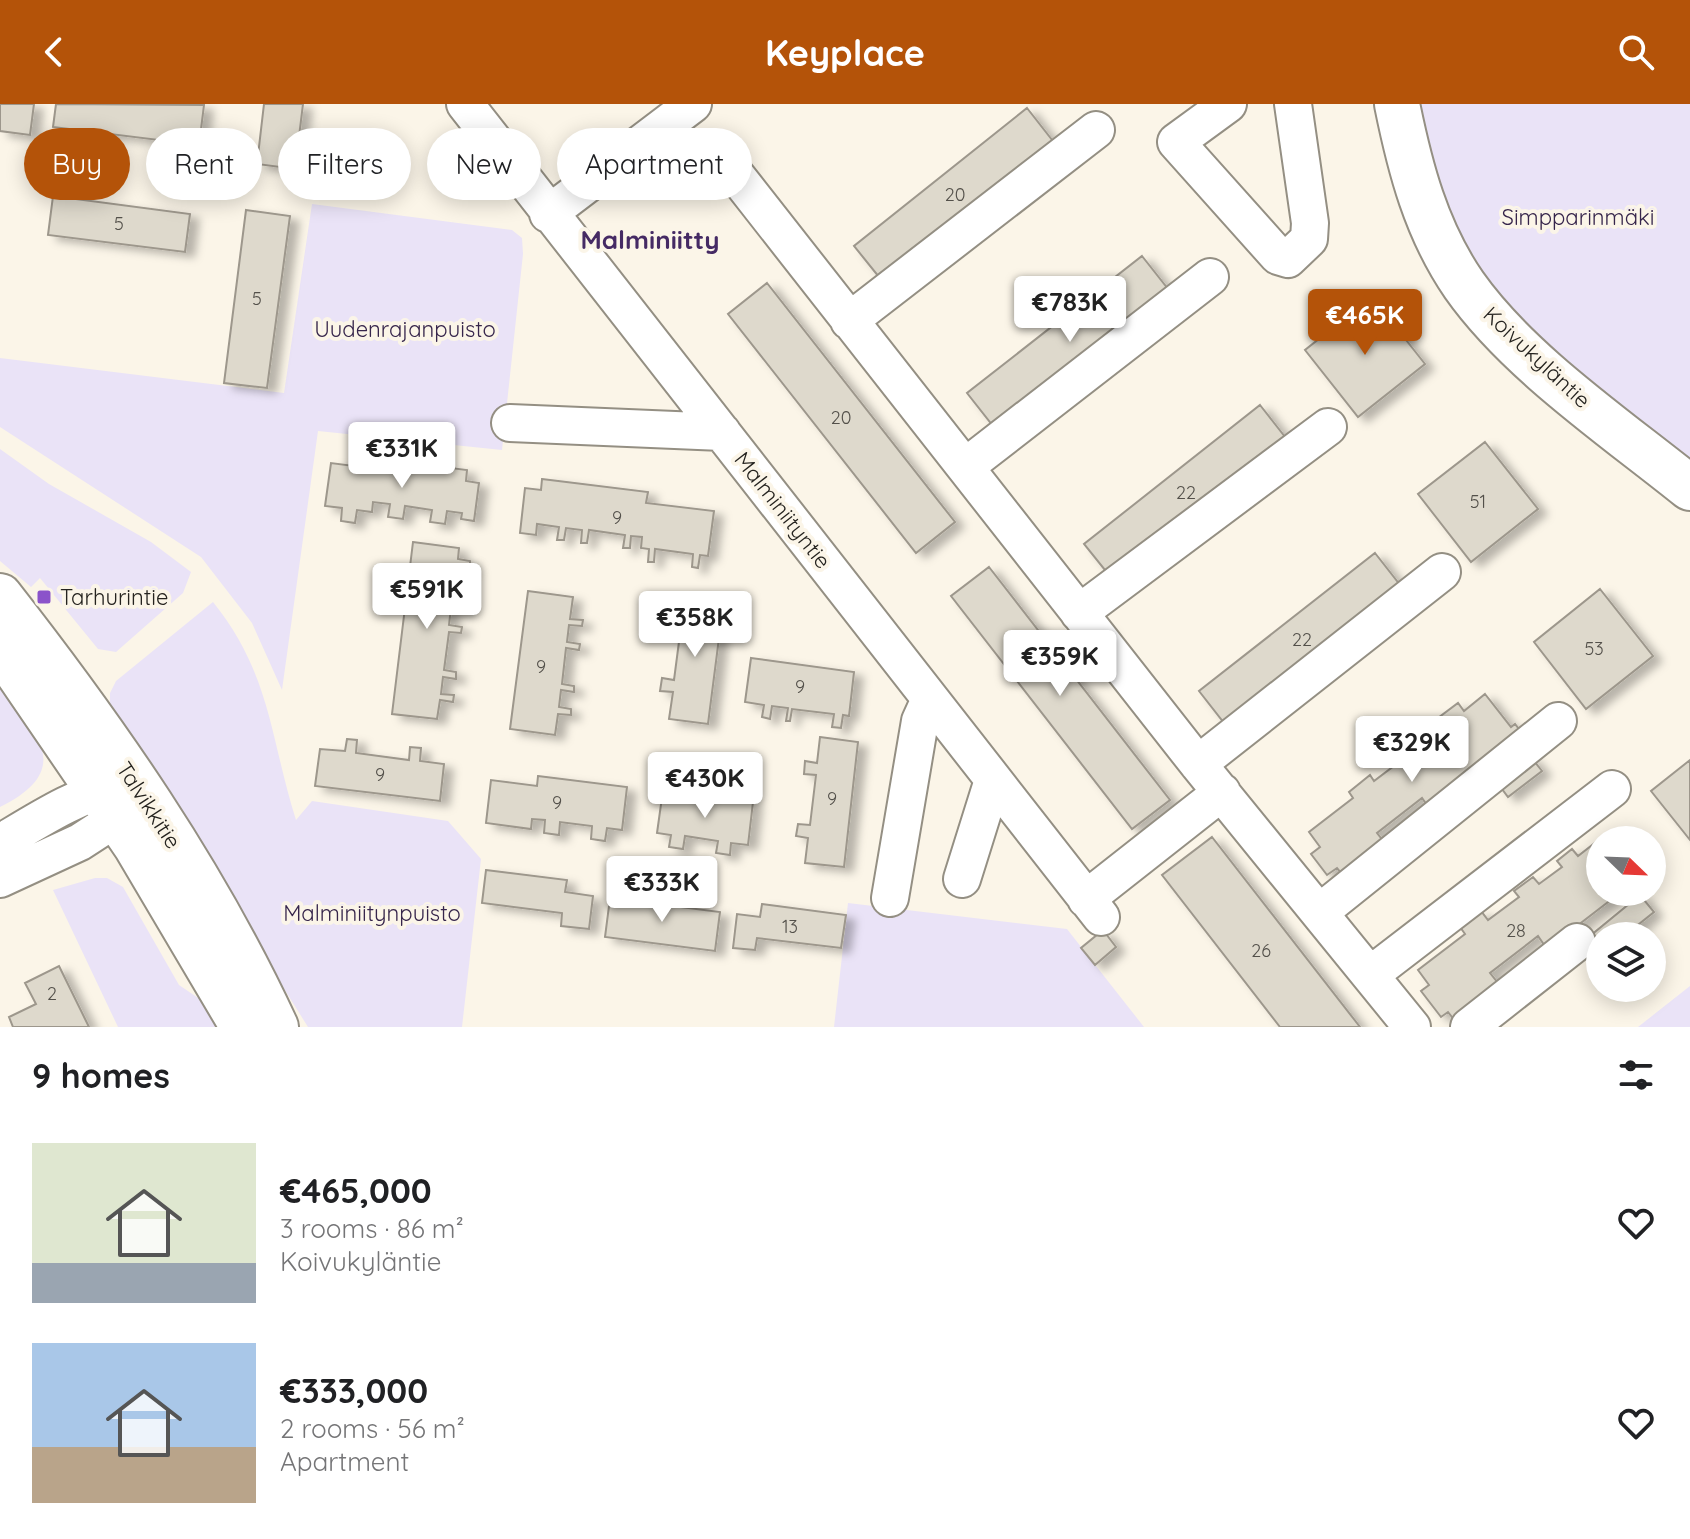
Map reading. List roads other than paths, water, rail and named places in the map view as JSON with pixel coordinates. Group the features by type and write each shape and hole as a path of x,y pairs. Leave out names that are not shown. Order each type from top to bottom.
{"main road":[{"name":"Koivukyläntie","path":"1397,104 1409,164 1422,203 1450,262 1479,304 1527,354 1690,488"},
{"name":"Talvikkitie","path":"0,596 84,704 116,797 164,824 254,980 276,1027"},
{"name":"Talvikkitie","path":"0,647 116,797 243,1027"}],"street":[{"name":"Malminiityntie","path":"465,104 548,214 595,268 1094,908 1222,792"},
{"path":"548,214 693,104"},
{"path":"1228,104 1176,142 1278,256 1288,259 1309,239 1310,223 1293,104"},
{"path":"849,321 1096,130"},
{"path":"752,196 1198,764 1412,1027"},
{"path":"965,467 1210,277"},
{"path":"510,423 722,432"},
{"path":"1079,613 1328,427"},
{"path":"1198,764 1442,572"},
{"path":"890,898 920,721 930,699"},
{"path":"1320,912 1558,721"},
{"path":"962,879 993,780"},
{"path":"1370,975 1612,789"},
{"path":"0,843 116,797"},
{"path":"0,879 80,842 116,797"},
{"path":"1469,1027 1577,942"}],"place":[{"name":"Tarhurintie","path":"44,597"}],"district":[{"name":"Malminiitty","path":"650,240"}],"park label":[{"name":"Simpparinmäki","path":"1578,217"},
{"name":"Uudenrajanpuisto","path":"405,329"},
{"name":"Malminiitynpuisto","path":"372,913"}]}
